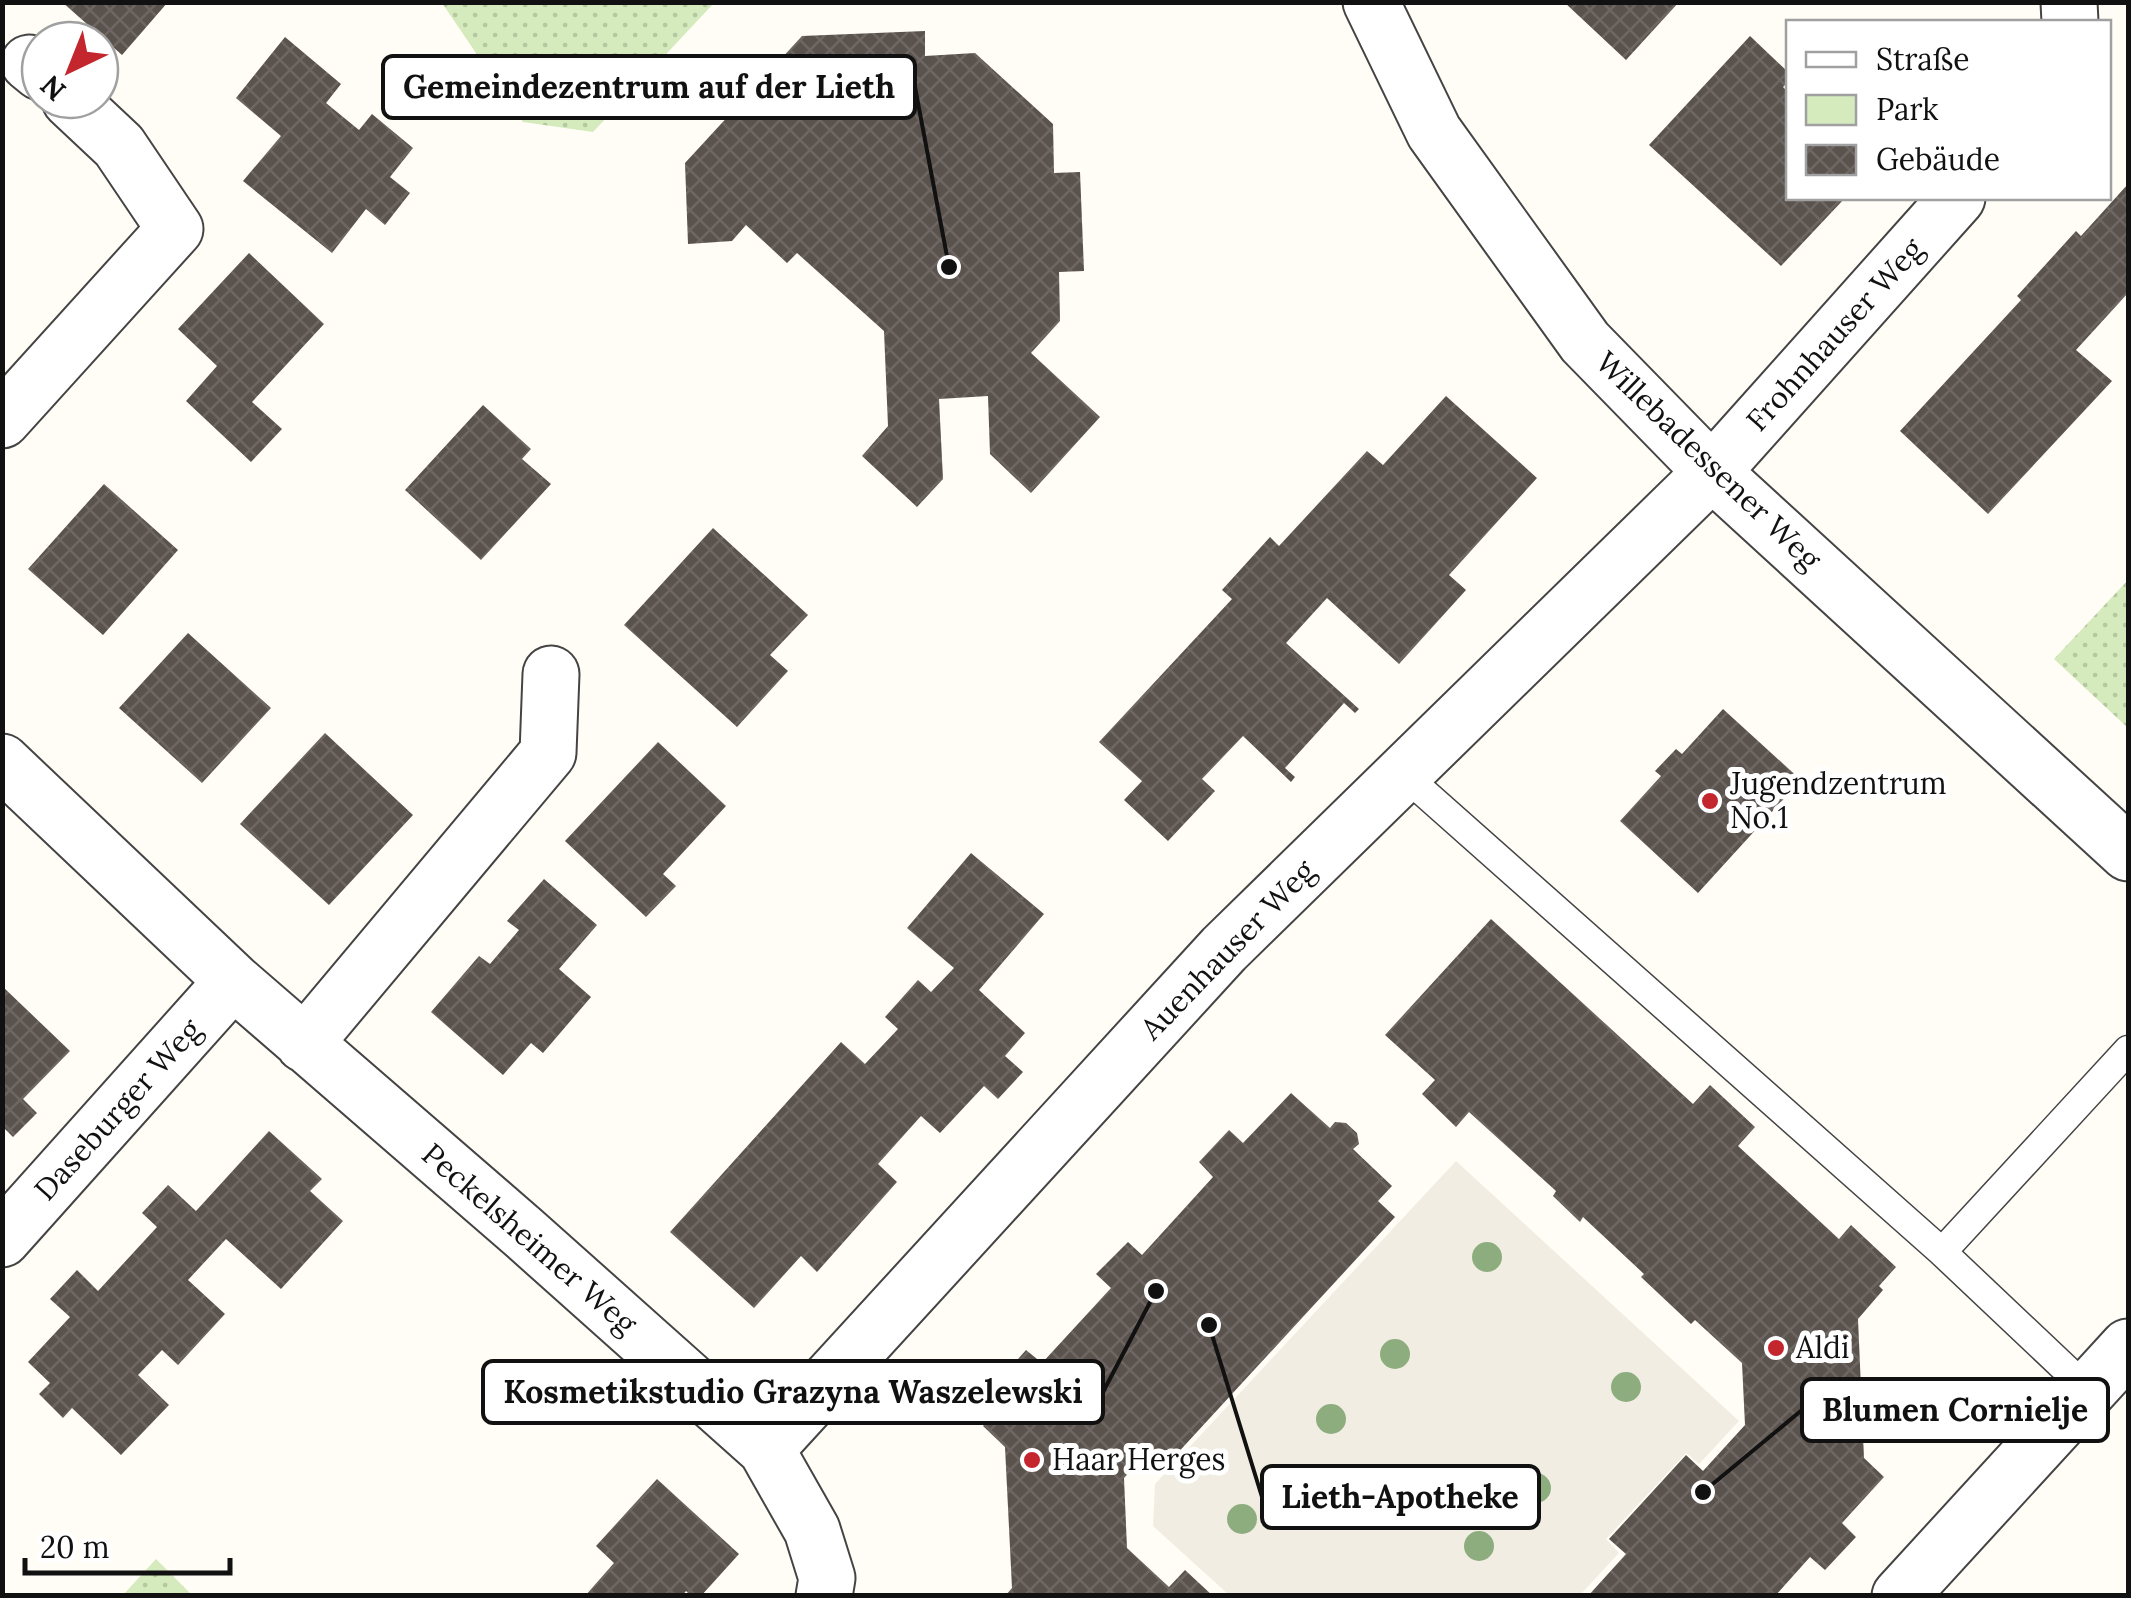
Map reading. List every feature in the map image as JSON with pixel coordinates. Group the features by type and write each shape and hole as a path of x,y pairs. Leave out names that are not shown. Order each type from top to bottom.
{"street":[{"name":"Willebadessener Weg","path":"1371,2 1434,132 1585,342 1712,472 2128,852"},
{"path":"2,420 175,229 119,146 91,120"},
{"name":"Frohnhauser Weg","path":"1712,472 1955,200"},
{"name":"Auenhauser Weg","path":"766,1449 1224,949 1712,472"},
{"path":"304,1044 548,753 551,674"},
{"name":"Peckelsheimer Weg","path":"2,762 233,981 766,1449 812,1530 826,1578 824,1596"},
{"name":"Daseburger Weg","path":"2,1239 233,981"},
{"path":"1900,1596 2128,1347"}],"lane":[{"path":"1402,773 1942,1252 2089,1391"},
{"path":"1942,1252 2128,1050"}],"green space":[{"path":"442,3 714,3 593,132 523,122"},
{"path":"2128,580 2128,728 2054,659"},
{"path":"156,1559 192,1595 123,1595"}],"shaded area":[{"path":"1456,1161 1739,1421 1699,1464 1686,1453 1606,1539 1619,1553 1580,1595 1229,1595 1153,1526 1155,1484"}],"building":[{"path":"62,2 168,2 122,55 120,20 82,20"},
{"path":"1564,2 1679,2 1626,60"},
{"path":"925,31 925,56 975,53 1053,124 1054,173 1080,172 1084,271 1059,272 1060,321 1031,353 1100,417 1031,493 990,454 988,396 939,399 943,479 917,507 862,456 888,426 884,331 797,253 787,263 746,225 732,241 688,244 685,163 802,36"},
{"path":"1750,36 1786,70 1786,200 1843,200 1781,266 1649,145"},
{"path":"285,37 341,84 326,103 359,130 372,114 413,148 390,177 410,193 385,225 366,209 332,253 243,181 281,136 236,98"},
{"path":"2128,184 2128,293 2076,350 2112,381 1988,514 1900,431 2021,300 2017,296 2076,231 2081,236"},
{"path":"249,253 324,324 252,402 282,429 251,462 186,401 217,366 178,329"},
{"path":"1446,396 1537,478 1449,575 1466,590 1399,664 1327,598 1286,643 1359,709 1355,713 1344,703 1285,768 1295,777 1291,782 1243,736 1202,779 1215,791 1168,841 1124,800 1142,781 1099,742 1232,599 1222,590 1270,537 1279,546 1367,451 1383,465"},
{"path":"483,405 531,449 522,459 551,484 481,560 405,490"},
{"path":"104,484 178,550 103,635 28,569"},
{"path":"713,528 808,615 770,655 788,671 737,727 624,625"},
{"path":"188,633 271,708 202,783 119,708"},
{"name":"Jugendzentrum No.1","path":"1723,709 1801,780 1698,893 1620,821 1661,776 1655,771 1676,749 1682,754"},
{"path":"325,733 413,815 329,905 240,824"},
{"path":"658,742 726,806 663,874 676,886 646,917 565,841"},
{"path":"971,853 1044,914 979,990 1025,1033 1005,1056 1023,1072 998,1099 984,1086 940,1133 921,1116 878,1164 897,1182 817,1272 801,1256 754,1308 670,1232 841,1042 865,1064 898,1029 885,1017 918,980 931,992 954,968 907,928"},
{"path":"544,879 597,925 559,969 591,997 543,1053 531,1043 503,1075 431,1012 479,956 490,964 519,930 507,921"},
{"path":"1491,919 1693,1104 1710,1085 1755,1127 1738,1146 1839,1239 1851,1225 1896,1267 1879,1286 1883,1290 1858,1319 1864,1458 1884,1477 1842,1523 1856,1537 1825,1570 1810,1557 1775,1596 1588,1596 1626,1554 1609,1539 1686,1455 1703,1471 1745,1425 1742,1363 1695,1320 1691,1324 1583,1217 1580,1222 1553,1196 1556,1191 1469,1112 1456,1127 1422,1094 1435,1080 1385,1035"},
{"path":"2,986 70,1051 23,1099 37,1113 13,1137 2,1126"},
{"path":"1291,1093 1330,1128 1335,1122 1346,1123 1357,1133 1359,1144 1353,1149 1392,1186 1378,1201 1395,1217 1162,1470 1145,1455 1124,1478 1127,1548 1169,1587 1185,1570 1213,1596 1005,1596 1012,1588 1005,1447 983,1426 1010,1397 996,1384 1026,1350 1042,1363 1111,1288 1096,1274 1128,1242 1142,1255 1213,1177 1199,1162 1229,1130 1243,1143"},
{"path":"269,1131 322,1179 310,1191 343,1221 281,1289 226,1239 188,1280 225,1314 178,1365 162,1350 138,1375 169,1405 121,1455 72,1408 63,1418 39,1394 50,1383 28,1362 70,1317 50,1299 77,1270 98,1291 157,1227 142,1213 168,1185 196,1211"},
{"path":"657,1479 739,1554 701,1596 691,1596 686,1591 682,1596 585,1596 614,1563 596,1546"}],"place":[{"name":"Gemeindezentrum auf der Lieth","path":"949,267"},
{"name":"Jugendzentrum No.1","path":"1710,801"},
{"name":"Kosmetikstudio Grazyna Waszelewski","path":"1156,1291"},
{"name":"Lieth-Apotheke","path":"1209,1325"},
{"name":"Aldi","path":"1776,1348"},
{"name":"Haar Herges","path":"1032,1460"},
{"name":"Blumen Cornielje","path":"1703,1492"}]}
